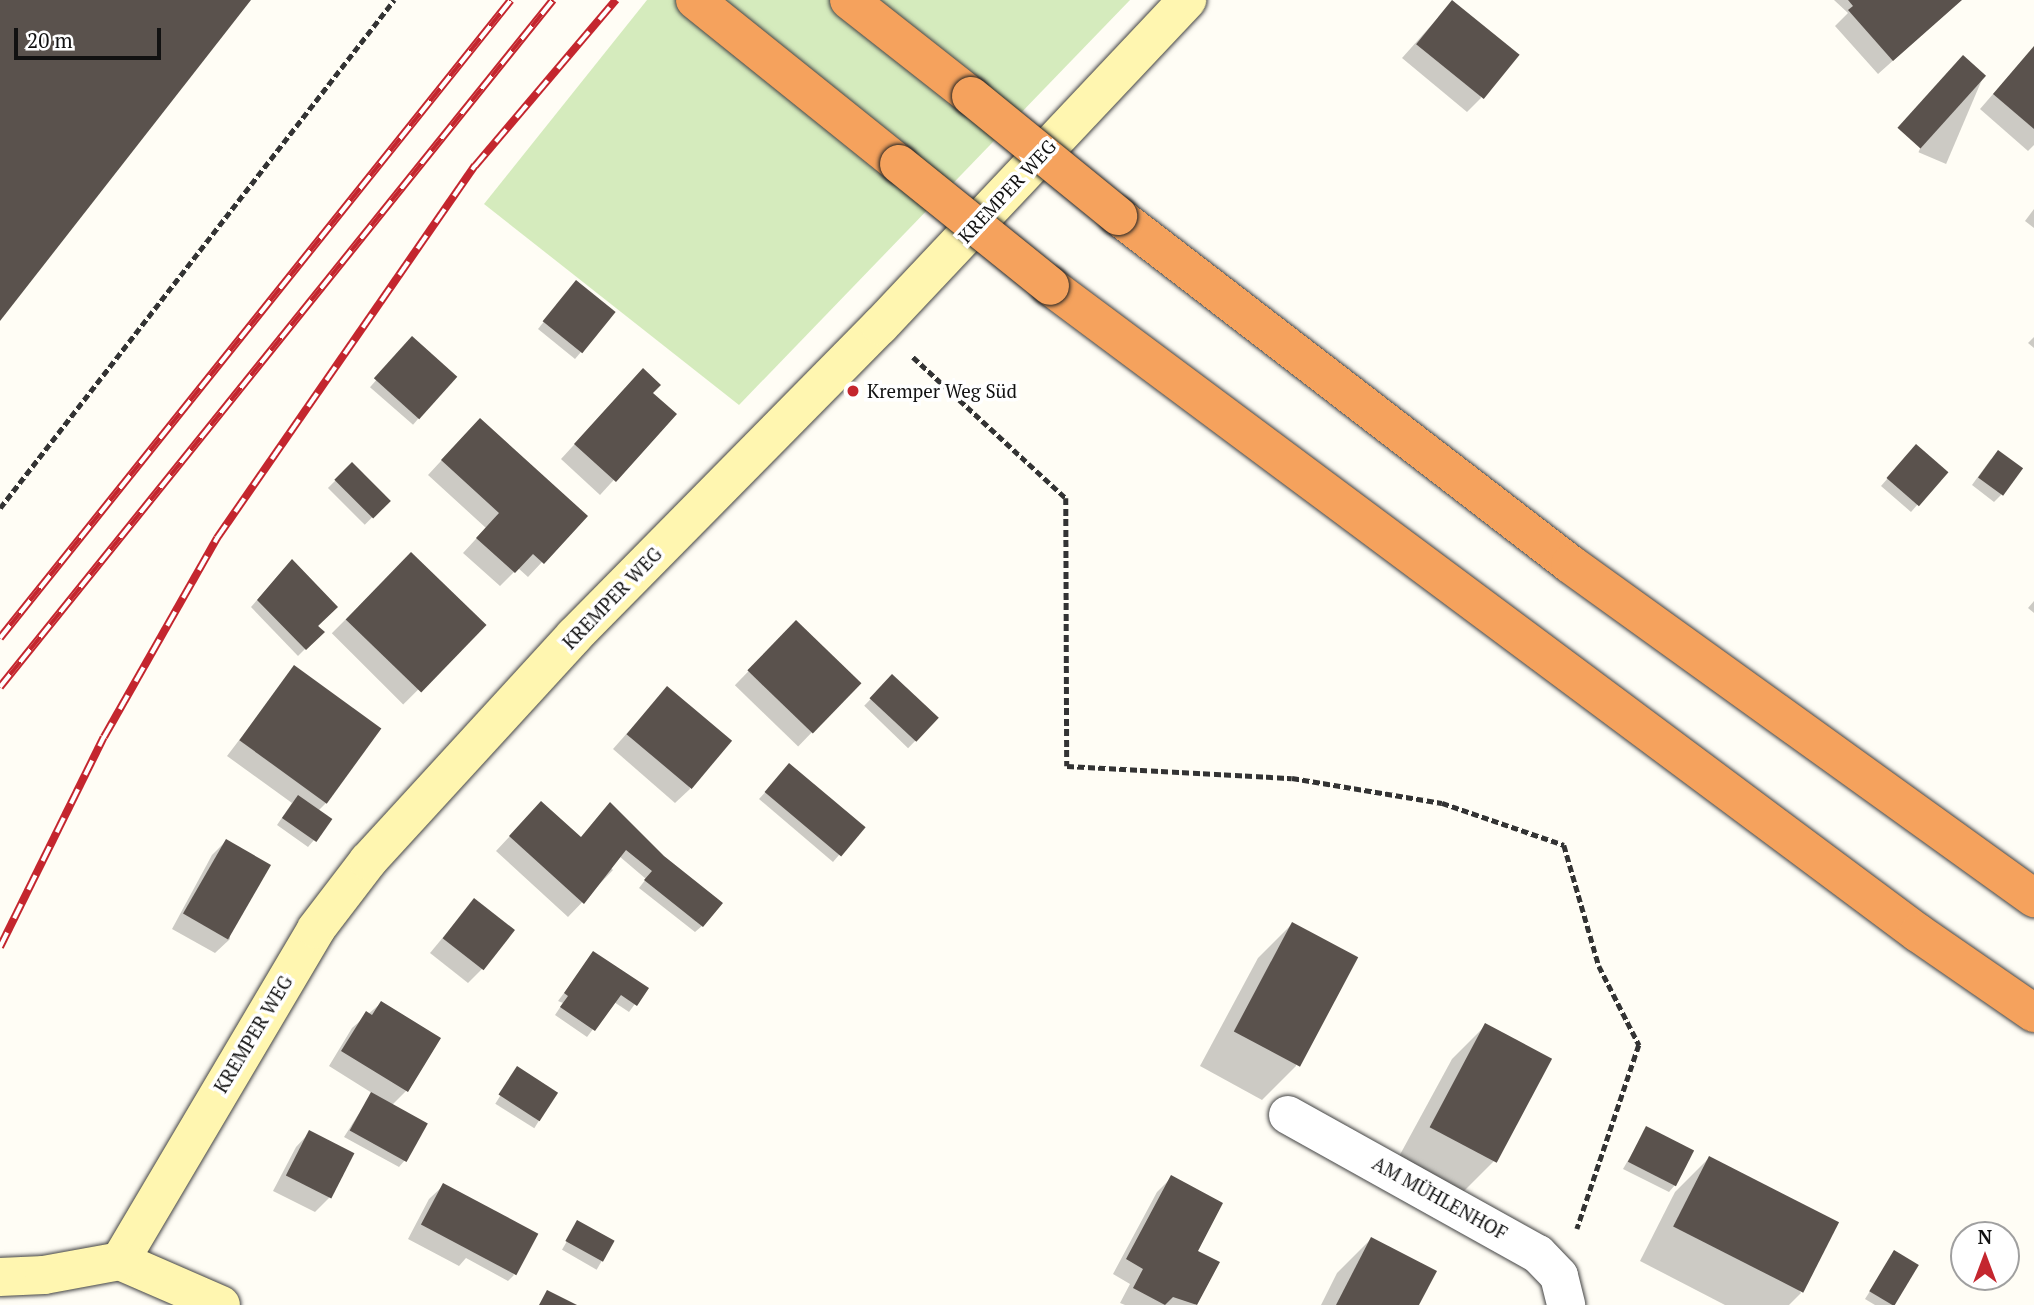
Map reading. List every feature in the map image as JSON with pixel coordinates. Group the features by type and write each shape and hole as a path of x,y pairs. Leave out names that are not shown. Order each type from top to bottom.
{"highway":[{"path":"849,0 1118,216 1570,564 2034,898"},
{"path":"701,5 1050,286 1906,925 2034,1013"}],"street":[{"name":"KREMPER WEG","path":"120,1261 316,929 368,861 574,636 880,326 1187,0"},
{"name":"AM MÜHLENHOF","path":"1288,1115 1538,1254 1563,1290"},
{"path":"0,1277 44,1275 120,1261 221,1305"}],"path":[{"path":"0,508 394,0"},
{"path":"880,326 1066,498 1067,766 1292,778 1442,803 1564,845 1599,966 1639,1045 1563,1290"}],"green space":[{"path":"647,0 1130,0 739,405 484,204"}],"building":[{"path":"0,0 251,0 0,321"},
{"path":"1452,0 1520,55 1484,99 1416,44"},
{"path":"1848,0 1962,0 1893,61 1848,10 1853,6"},
{"path":"2034,46 2034,129 1993,94"},
{"path":"1963,55 1986,76 1920,149 1897,128"},
{"path":"576,280 616,312 582,353 543,321"},
{"path":"412,336 457,377 419,419 374,378"},
{"path":"643,368 661,385 653,393 677,414 616,482 574,444"},
{"path":"480,418 588,516 544,564 533,554 515,573 476,538 499,513 441,460"},
{"path":"1916,444 1948,472 1919,506 1886,478"},
{"path":"1998,450 2023,468 2003,496 1978,478"},
{"path":"352,462 391,501 373,519 334,480"},
{"path":"411,552 487,625 421,693 346,620"},
{"path":"292,559 338,607 318,626 325,632 306,650 257,600"},
{"path":"796,620 861,683 813,734 747,670"},
{"path":"294,665 381,728 327,804 239,740"},
{"path":"892,674 939,718 916,742 869,698"},
{"path":"667,686 732,741 692,789 627,734"},
{"path":"789,763 866,827 841,856 765,792"},
{"path":"298,795 332,819 316,842 282,818"},
{"path":"541,801 581,837 610,802 664,856 723,903 703,927 644,880 652,871 626,850 584,904 509,836"},
{"path":"226,839 271,865 228,939 183,913"},
{"path":"474,898 515,930 484,970 443,938"},
{"path":"1292,922 1358,957 1300,1067 1234,1031"},
{"path":"593,951 649,988 637,1006 621,995 595,1031 560,1007 568,996 564,993"},
{"path":"381,1001 441,1038 408,1092 341,1051 366,1011 372,1015"},
{"path":"1485,1023 1552,1059 1497,1163 1430,1127"},
{"path":"517,1066 558,1093 540,1121 498,1095"},
{"path":"371,1092 428,1124 407,1162 350,1130"},
{"path":"1646,1126 1694,1151 1676,1186 1628,1162"},
{"path":"309,1130 354,1153 331,1199 286,1175"},
{"path":"1709,1156 1839,1222 1803,1293 1673,1226"},
{"path":"1171,1175 1223,1203 1198,1251 1220,1262 1197,1305 1173,1297 1165,1305 1133,1288 1143,1269 1126,1259"},
{"path":"443,1183 538,1234 516,1275 421,1224"},
{"path":"577,1220 615,1241 603,1262 565,1241"},
{"path":"1371,1237 1437,1271 1419,1305 1336,1305"},
{"path":"1894,1250 1919,1265 1895,1305 1869,1291"},
{"path":"547,1290 577,1305 539,1305"}],"railway":[{"path":"0,638 511,0"},
{"path":"0,687 553,0"},
{"path":"0,947 104,737 217,538 475,166 616,0"}],"place":[{"name":"Kremper Weg Süd","path":"853,391"}]}
